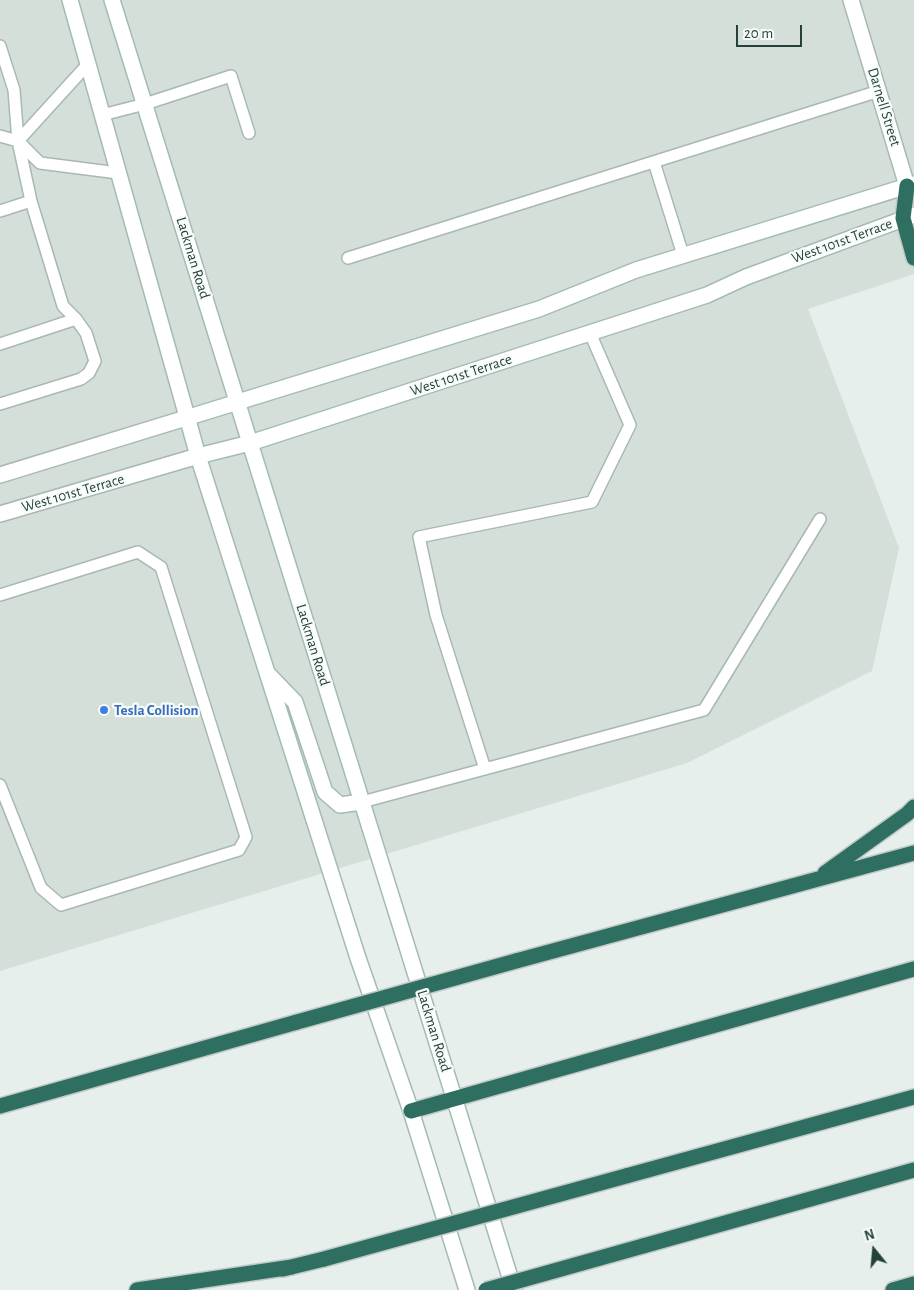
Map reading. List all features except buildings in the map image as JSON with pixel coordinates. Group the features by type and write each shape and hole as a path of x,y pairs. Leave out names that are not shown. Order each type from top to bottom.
{"highway":[{"path":"912,187 908,217 914,258"},
{"path":"816,879 914,807"},
{"path":"0,1106 516,961 914,853"},
{"path":"410,1111 914,969"},
{"path":"212,1290 914,1097"},
{"path":"486,1290 914,1170"},
{"path":"137,1290 292,1267"},
{"path":"893,1290 914,1284"}],"main road":[{"path":"70,0 186,418 358,958 410,1111 467,1290"},
{"name":"Lackman Road","path":"112,0 514,1290"},
{"name":"Darnell Street","path":"851,0 879,91 912,187"},
{"name":"West 101st Terrace","path":"0,475 540,309 636,270 912,187"},
{"name":"West 101st Terrace","path":"0,514 198,456 250,443 707,295 746,277 908,217"},
{"path":"266,672 295,702 325,792 340,804 362,802"}],"lane":[{"path":"0,46 14,90 18,141 31,201 63,306 86,333 95,361 89,373 82,379 0,404"},
{"path":"18,141 88,64"},
{"path":"102,115 145,104 231,76 249,133"},
{"path":"348,258 879,91"},
{"path":"0,136 18,141 40,162 118,173"},
{"path":"654,162 683,255"},
{"path":"0,211 31,201"},
{"path":"0,344 76,319"},
{"path":"485,769 436,615 419,537 592,502 630,425 590,333"},
{"path":"362,802 704,710 820,519"},
{"path":"0,595 138,552 161,567 246,837 239,850 61,905 41,888 0,785"}],"shaded area":[{"path":"0,0 914,0 914,274 808,309 899,548 872,671 687,763 0,971"}],"place":[{"name":"Tesla Collision","path":"104,710"}]}
